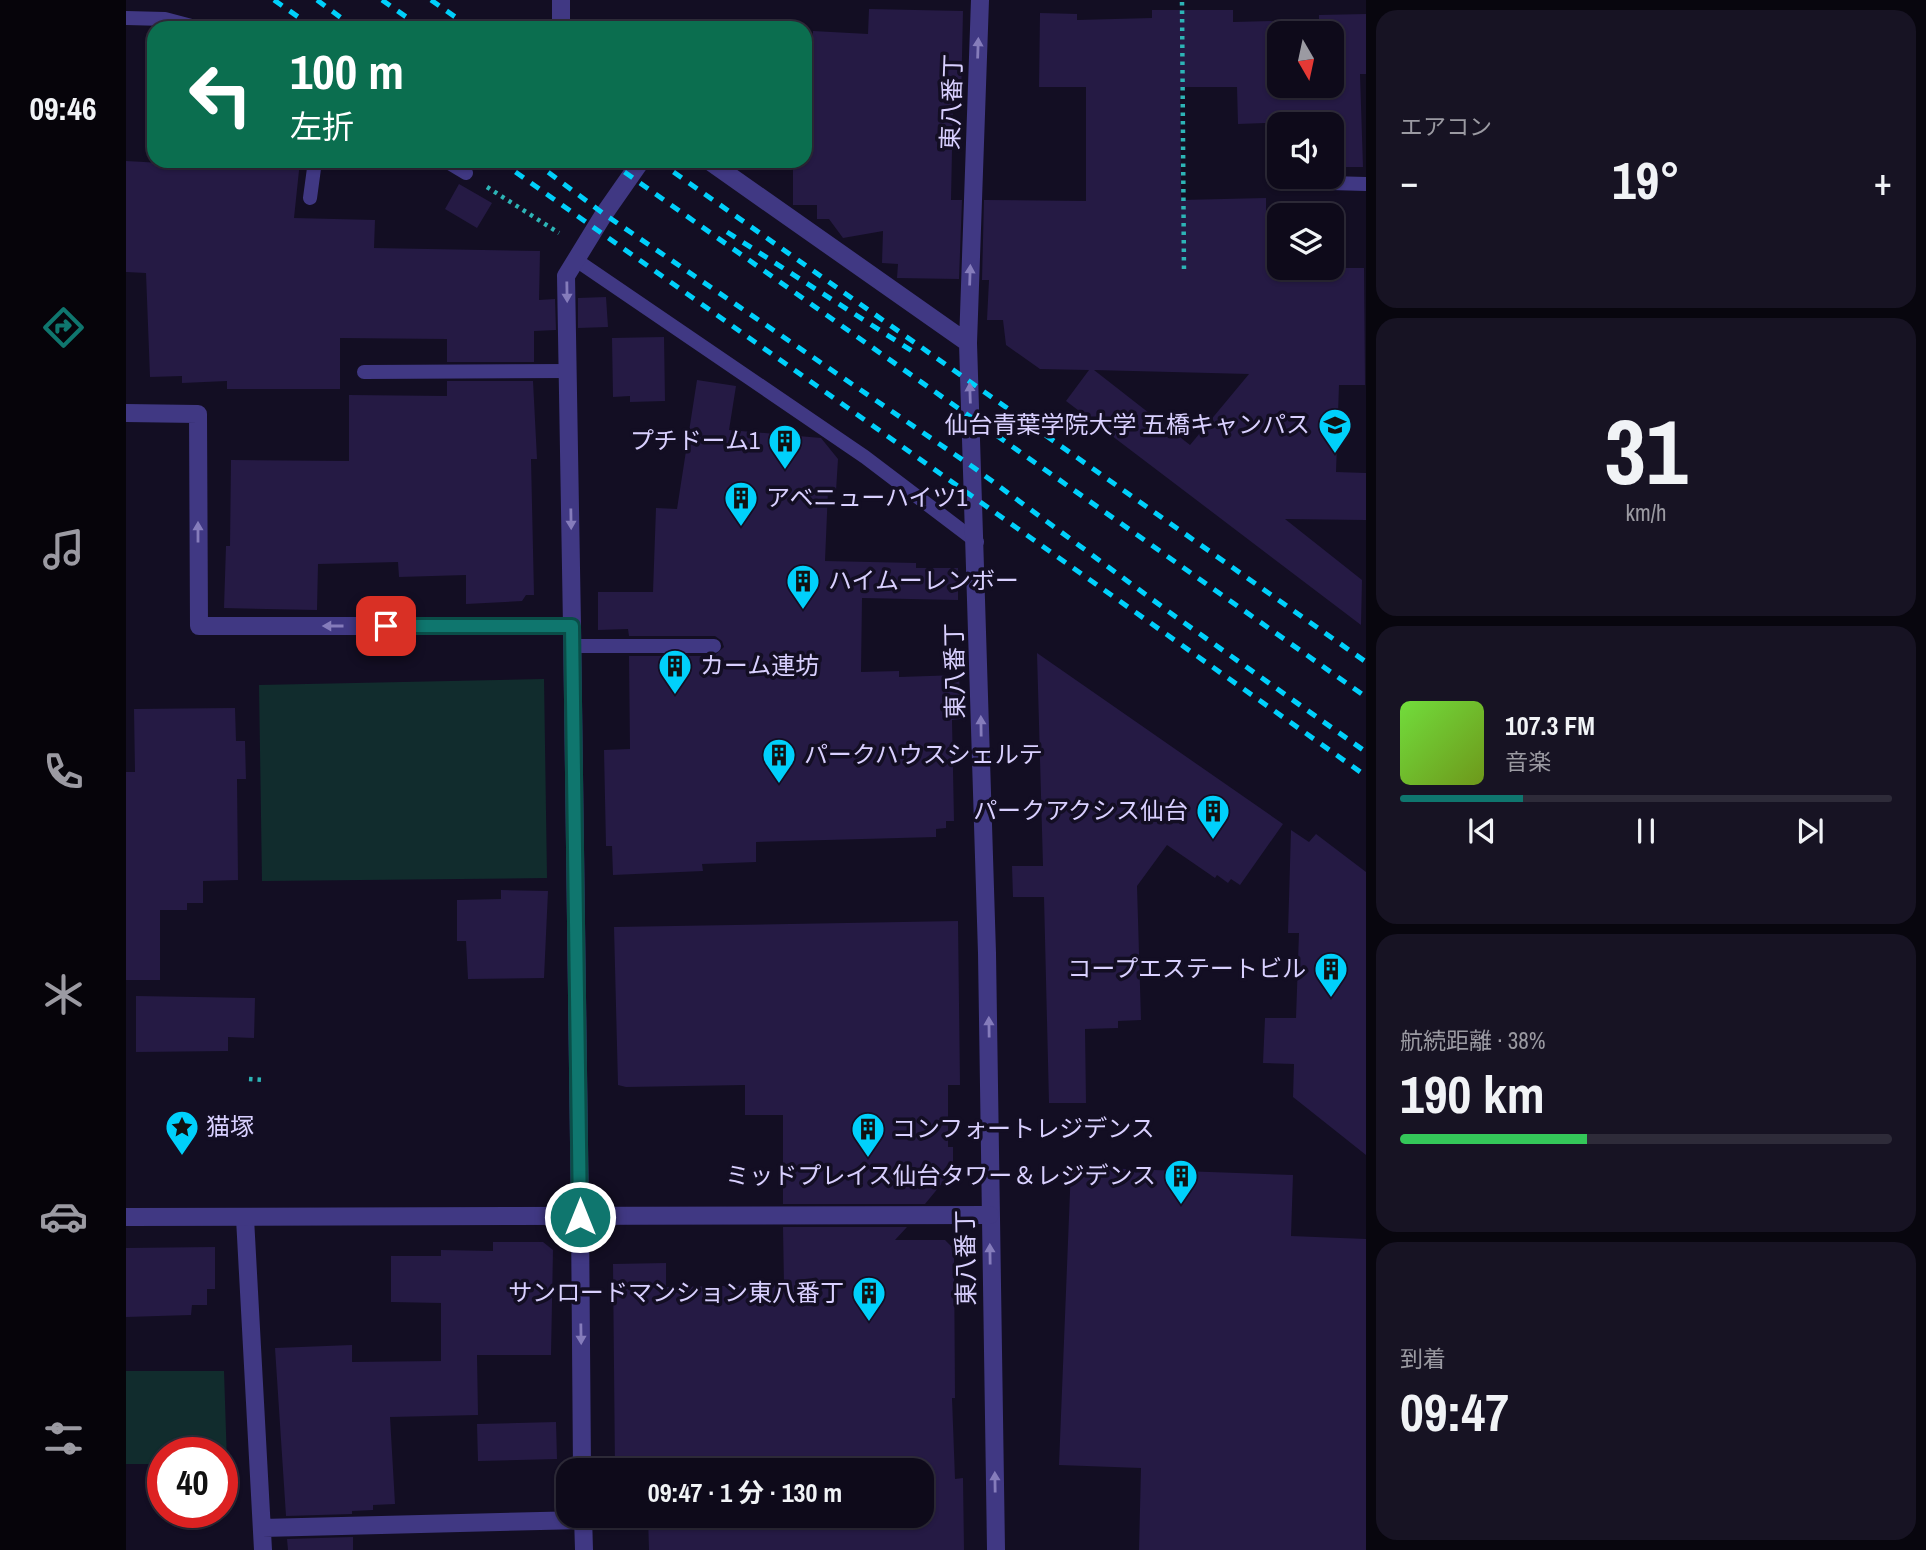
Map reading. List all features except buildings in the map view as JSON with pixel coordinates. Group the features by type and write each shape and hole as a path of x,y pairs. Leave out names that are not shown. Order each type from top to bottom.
{"street":[{"path":"561,0 561,21"},
{"name":"東八番丁","path":"980,0 968,343 989,1021 996,1550"},
{"path":"582,1458 566,276 636,168"},
{"path":"719,168 968,343"},
{"path":"126,413 198,414 199,625 572,626"},
{"path":"126,1217 990,1215"},
{"path":"245,1218 263,1550"},
{"path":"262,1528 556,1519"},
{"path":"583,1528 584,1550"}],"lane":[{"path":"126,18 173,21"},
{"path":"310,198 314,168"},
{"path":"458,168 466,173"},
{"path":"1344,183 1366,184"},
{"path":"579,255 865,457 976,542"},
{"path":"364,372 568,371"},
{"path":"573,646 714,646"}],"path":[{"path":"1182,2 1184,274"},
{"path":"466,173 579,255"},
{"path":"249,1079 263,1080"}],"green space":[{"path":"544,679 547,878 262,881 259,685"},
{"path":"126,1371 224,1371 226,1437 147,1437 147,1464 126,1464"}],"railway":[{"path":"274,0 304,21"},
{"path":"317,0 346,21"},
{"path":"382,0 412,21"},
{"path":"431,0 461,21"},
{"path":"510,168 1366,776"},
{"path":"542,168 604,214 973,467 1176,617 1366,752"},
{"path":"619,168 1366,697"},
{"path":"668,168 1366,662"},
{"path":"727,232 912,351"}],"place":[{"name":"仙台青葉学院大学 五橋キャンパス","path":"1335,455"},
{"name":"プチドーム1","path":"785,471"},
{"name":"アベニューハイツ1","path":"741,528"},
{"name":"ハイムーレンボー","path":"803,611"},
{"name":"カーム連坊","path":"675,696"},
{"name":"パークハウスシェルテ","path":"779,785"},
{"name":"パークアクシス仙台","path":"1213,841"},
{"name":"コープエステートビル","path":"1331,999"},
{"name":"猫塚","path":"182,1157"},
{"name":"コンフォートレジデンス","path":"868,1159"},
{"name":"ミッドプレイス仙台タワー＆レジデンス","path":"1181,1206"},
{"name":"サンロードマンション東八番丁","path":"869,1323"}],"route":[{"path":"386,626 572,626 580,1217"}]}
